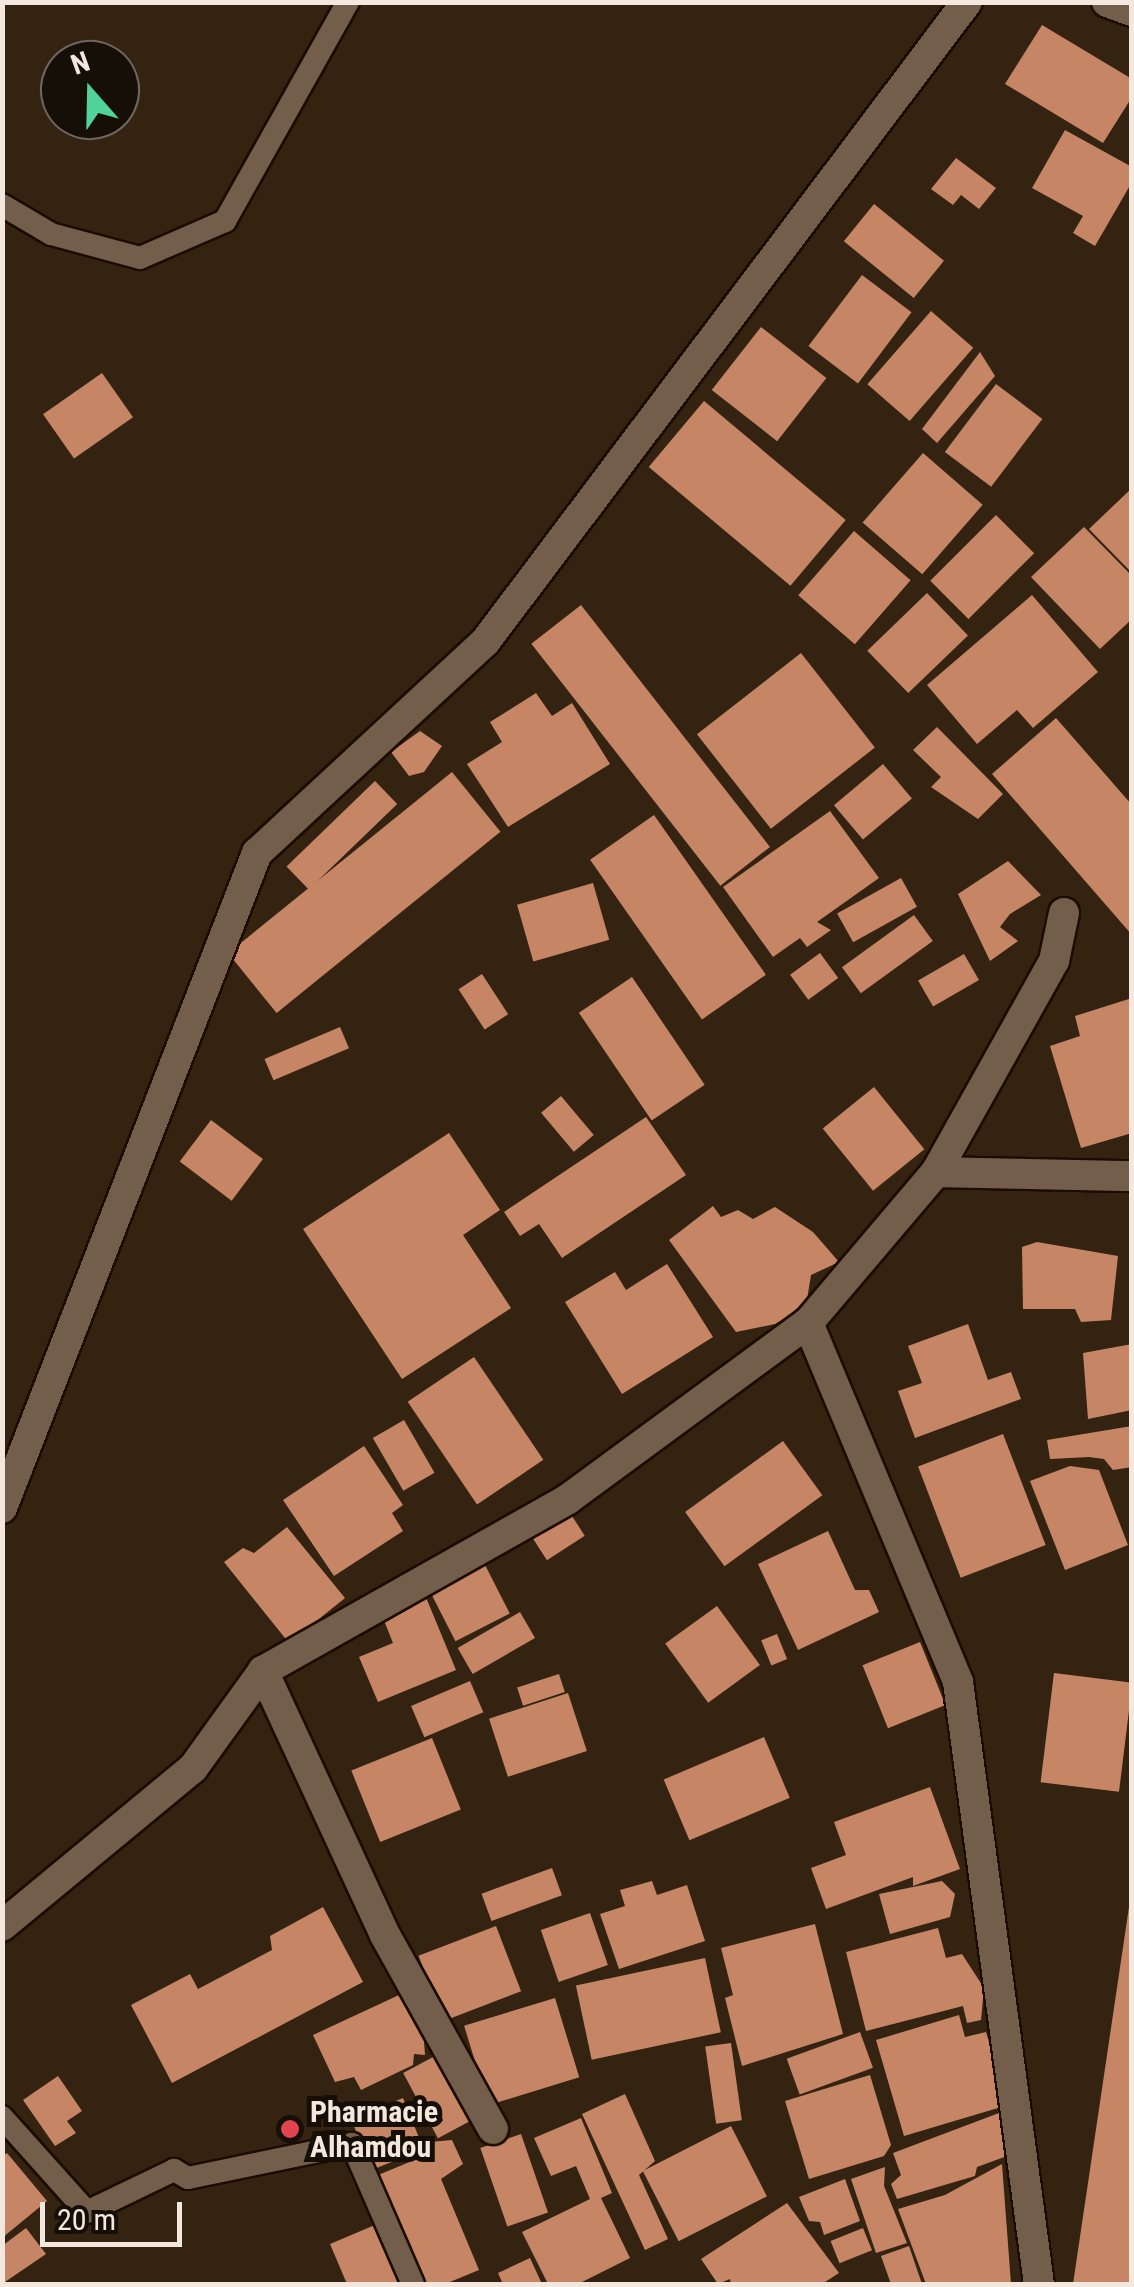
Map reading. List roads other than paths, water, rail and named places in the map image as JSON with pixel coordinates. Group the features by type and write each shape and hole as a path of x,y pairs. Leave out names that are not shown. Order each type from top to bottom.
{"street":[{"path":"2,1508 257,853 484,642 967,2"},
{"path":"1107,2 1132,11"},
{"path":"2,1926 11,1926 193,1768 263,1671 568,1499 808,1323 936,1172 1054,960 1064,913"},
{"path":"936,1172 1132,1176"},
{"path":"808,1323 958,1682 1039,2284"},
{"path":"263,1671 385,1935 493,2129"}],"lane":[{"path":"2,205 51,234 140,258 226,221 348,2"},
{"path":"2,2117 87,2212 174,2170 188,2178 352,2144 413,2284"}],"place":[{"name":"Pharmacie Alhamdou","path":"290,2129"}]}
